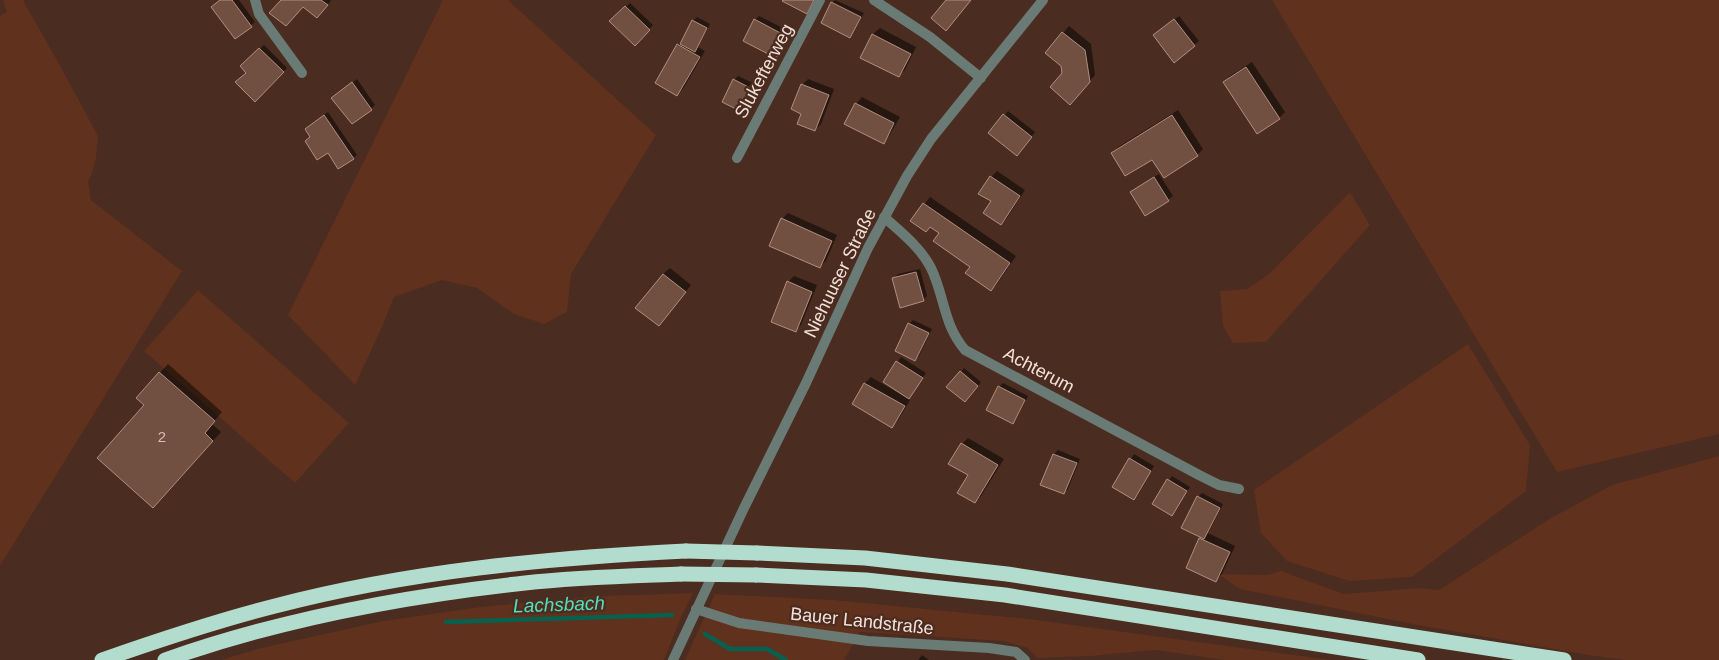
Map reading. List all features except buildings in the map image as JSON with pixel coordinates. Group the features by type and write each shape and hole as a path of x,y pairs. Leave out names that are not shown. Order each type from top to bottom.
{"highway":[{"path":"102,660 176,634 275,606 372,584 439,572 522,562 686,551 865,558 1007,574 1564,660"},
{"path":"165,660 282,626 377,605 435,595 526,583 608,576 681,574 866,580 1005,595 1418,660"}],"street":[{"path":"255,0 259,14 302,73"},
{"name":"Slukefterweg","path":"737,158 820,0"},
{"path":"874,0 930,38 981,78"},
{"name":"Niehuuser Straße","path":"696,609 884,217 907,176 931,139 1043,0"},
{"name":"Achterum","path":"884,217 906,237 932,269 949,324 956,338 966,350 1199,475 1220,485 1238,489"},
{"path":"673,660 696,609"},
{"name":"Bauer Landstraße","path":"696,609 738,623 868,641 989,648 1016,652 1025,660"}],"shaded area":[{"path":"3,0 23,0 98,136 96,158 88,181 91,200 182,271 0,566 0,16 7,12"},
{"path":"443,0 508,0 656,135 571,274 567,312 544,324 514,314 477,288 442,280 394,297 355,385 288,315"},
{"path":"1272,0 1719,0 1719,434 1557,472"},
{"path":"1350,192 1370,225 1266,342 1233,343 1223,326 1220,291 1247,289 1269,274"},
{"path":"198,290 349,423 295,483 144,351"},
{"path":"1468,344 1530,445 1526,491 1412,577 1349,581 1287,561 1261,533 1254,490"},
{"path":"1719,456 1719,660 1625,660 1588,655 1412,624 1240,589 1218,574 1267,575 1281,571 1344,594 1419,588 1439,590 1551,518 1612,485"},
{"path":"693,593 664,660 221,660 261,648 383,621 480,607 597,596"},
{"path":"715,594 834,600 1029,619 1331,660 1224,660 1155,650 1091,656 1037,658 1028,648 1003,641 860,632 844,660 685,660"}],"waterway":[{"name":"Lachsbach","path":"446,622 672,615"},
{"name":"Lachsbach","path":"705,634 730,649 767,649 786,660"}]}
